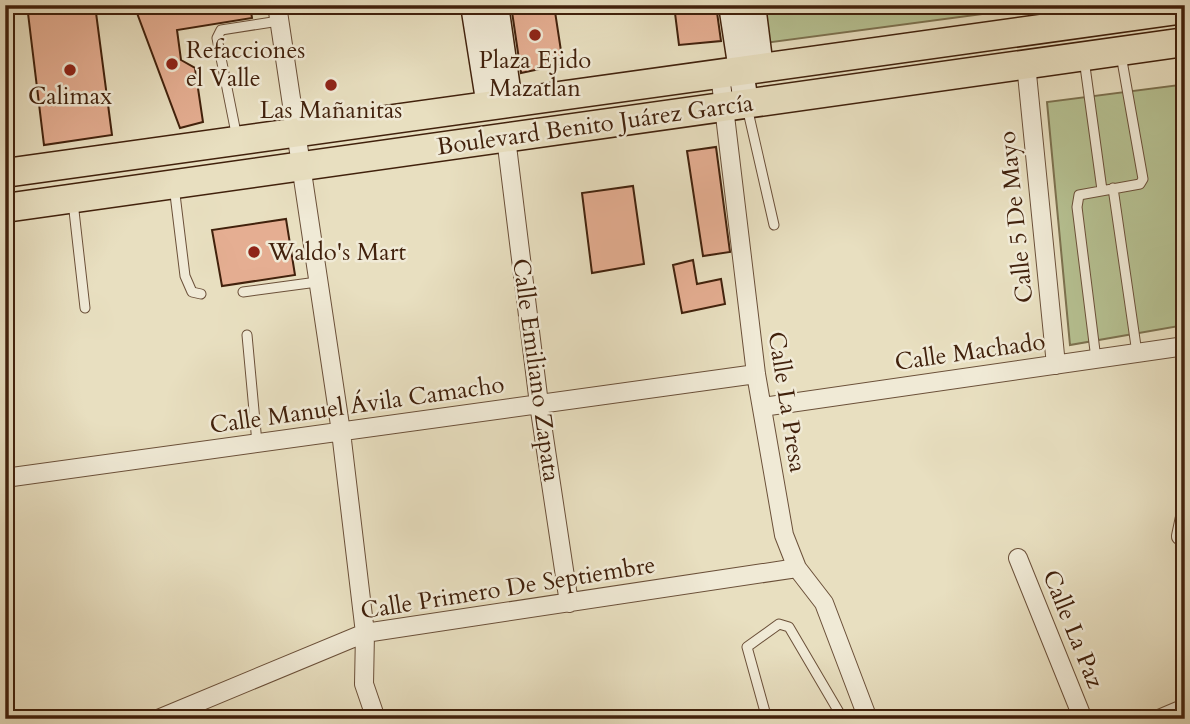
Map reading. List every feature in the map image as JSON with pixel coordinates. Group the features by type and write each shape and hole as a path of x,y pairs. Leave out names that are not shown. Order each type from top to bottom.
{"main road":[{"name":"Boulevard Benito Juárez García","path":"5,173 295,135 1072,21 1185,9"},
{"name":"Boulevard Benito Juárez García","path":"5,208 1185,41"}],"street":[{"path":"473,5 499,104"},
{"path":"496,5 499,104"},
{"path":"731,5 740,71"},
{"path":"734,104 753,5"},
{"path":"278,13 299,167 341,432 365,633 364,684 376,719"},
{"name":"Calle 5 De Mayo","path":"1026,64 1056,365"},
{"name":"Calle La Presa","path":"734,104 756,374 784,535 797,568 824,603 869,719"},
{"name":"Calle Emiliano Zapata","path":"506,138 539,404 569,603"},
{"name":"Calle Machado","path":"762,407 1185,346"},
{"name":"Calle Manuel Ávila Camacho","path":"5,478 756,374"},
{"path":"1185,517 1181,536 1185,539"},
{"name":"Calle La Paz","path":"1018,558 1083,719"},
{"name":"Calle Primero De Septiembre","path":"158,719 365,633 797,568"},
{"path":"1159,719 1185,708"}],"lane":[{"path":"238,142 217,38 221,30 278,13"},
{"path":"1096,359 1077,207 1079,195 1140,184 1143,178 1120,51"},
{"path":"1084,57 1137,353"},
{"path":"734,104 774,225"},
{"path":"174,185 185,276 192,292 201,293"},
{"path":"73,199 85,308"},
{"path":"243,292 317,282"},
{"path":"247,335 257,443"},
{"path":"767,719 747,647 779,624 789,627 843,719"}],"green space":[{"path":"759,5 1049,5 765,43"},
{"path":"1179,85 1185,117 1185,325 1070,345 1047,102"}],"building":[{"name":"Calimax","path":"27,5 95,5 112,135 44,145"},
{"name":"Refacciones el Valle","path":"134,5 250,5 252,18 177,30 181,60 195,68 203,122 180,128"},
{"name":"Plaza Ejido Mazatlan","path":"511,5 554,5 563,64 521,73"},
{"path":"674,5 716,5 721,41 679,45"},
{"path":"716,147 730,252 703,256 687,151"},
{"path":"633,186 644,264 592,273 582,193"},
{"name":"Waldo's Mart","path":"286,219 295,275 222,286 212,230"},
{"path":"693,260 697,284 721,279 725,304 682,313 673,265"}],"place":[{"name":"Plaza Ejido Mazatlan","path":"535,35"},
{"name":"Refacciones el Valle","path":"172,64"},
{"name":"Calimax","path":"70,70"},
{"name":"Las Mañanitas","path":"331,85"},
{"name":"Waldo's Mart","path":"254,252"}]}
